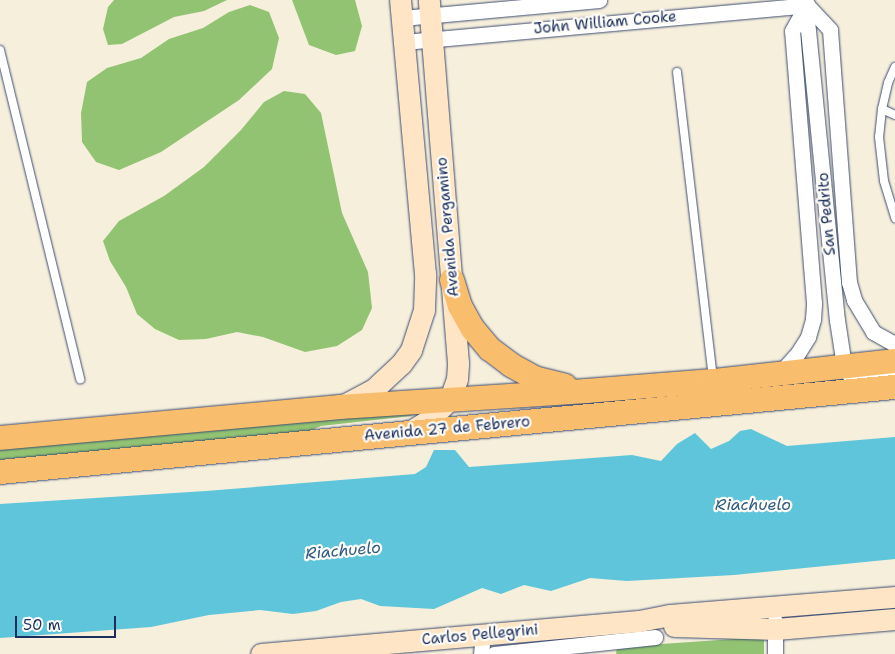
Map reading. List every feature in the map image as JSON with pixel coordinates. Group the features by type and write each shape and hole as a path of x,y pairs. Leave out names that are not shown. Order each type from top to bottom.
{"main road":[{"name":"Avenida Pergamino","path":"408,433 429,420 450,399 457,379 458,363 429,8"},
{"name":"Avenida Pergamino","path":"340,407 374,389 401,364 412,350 424,310 425,274 401,9"},
{"path":"452,280 460,306 473,328 490,349 511,365 534,378 586,391"},
{"name":"Avenida 27 de Febrero","path":"5,435 340,407 586,391 779,374 895,361"},
{"name":"Avenida 27 de Febrero","path":"0,472 895,387"},
{"name":"Carlos Pellegrini","path":"261,654 482,644 670,615 895,597"},
{"name":"Carlos Pellegrini","path":"639,621 703,628 776,629 895,619"}],"street":[{"name":"John William Cooke","path":"401,9 599,0"},
{"name":"John William Cooke","path":"404,42 808,2"},
{"name":"San Pedrito","path":"808,2 830,30 849,282 854,300 873,332 895,344"},
{"name":"San Pedrito","path":"808,2 837,320 844,366"},
{"name":"San Pedrito","path":"779,374 798,353 808,337 813,319 814,303 792,31 808,2"},
{"path":"844,366 854,378 895,374"},
{"path":"775,608 775,654"},
{"name":"Carlos Pellegrini","path":"494,654 655,637"}],"lane":[{"path":"0,50 80,379"},
{"path":"895,68 888,83 882,109 879,137 884,180 895,218"},
{"path":"677,72 714,380"},
{"path":"882,109 895,115"}],"green space":[{"path":"114,0 227,0 204,11 174,17 122,44 108,45 103,29 108,7"},
{"path":"292,0 355,0 362,26 355,51 336,55 309,45"},
{"path":"250,5 269,12 279,38 272,69 239,100 161,152 119,170 96,162 82,142 81,113 87,82 107,68 141,58 169,39 203,28 229,12"},
{"path":"284,91 305,94 321,113 342,213 368,272 372,308 362,330 337,346 305,352 263,337 237,332 206,339 179,340 155,329 137,314 126,287 110,261 103,241 119,221 164,196 204,167 241,130 264,102"},
{"path":"427,408 411,416 321,426 304,434 0,460 0,443"},
{"path":"764,637 764,654 616,654 617,647"}],"water":[{"name":"Riachuelo","path":"751,429 787,446 895,437 895,559 734,575 627,581 590,578 551,591 524,585 501,594 482,588 434,609 380,606 361,599 341,602 316,611 293,614 260,610 209,615 151,627 0,638 0,504 206,491 415,474 426,467 434,450 455,450 469,467 632,455 661,461 677,444 695,433 711,449 729,441 740,431"}]}
